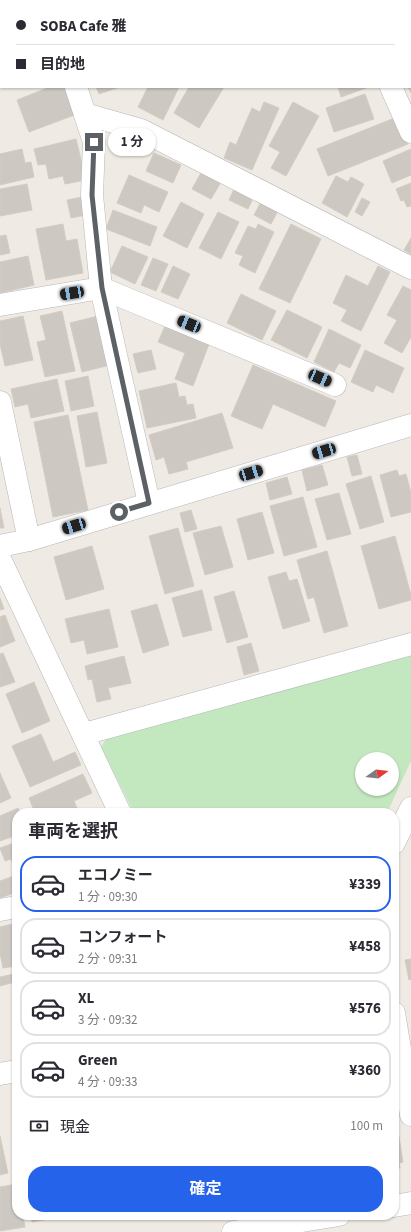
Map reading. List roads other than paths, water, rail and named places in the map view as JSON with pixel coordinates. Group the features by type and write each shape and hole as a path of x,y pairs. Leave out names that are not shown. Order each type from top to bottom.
{"street":[{"path":"76,88 94,142 92,195 102,288 149,503"},
{"path":"391,88 411,132"},
{"path":"86,114 141,130 411,268"},
{"path":"0,305 102,288 335,385"},
{"path":"0,402 29,540"},
{"path":"0,546 29,540 411,425"},
{"path":"0,559 118,808"},
{"path":"84,734 411,644"},
{"path":"399,833 411,808"},
{"path":"0,910 12,908"},
{"path":"399,1044 411,1115"},
{"path":"0,1074 12,1072"},
{"path":"399,1205 411,1203"},
{"path":"233,1232 308,1220"}]}
